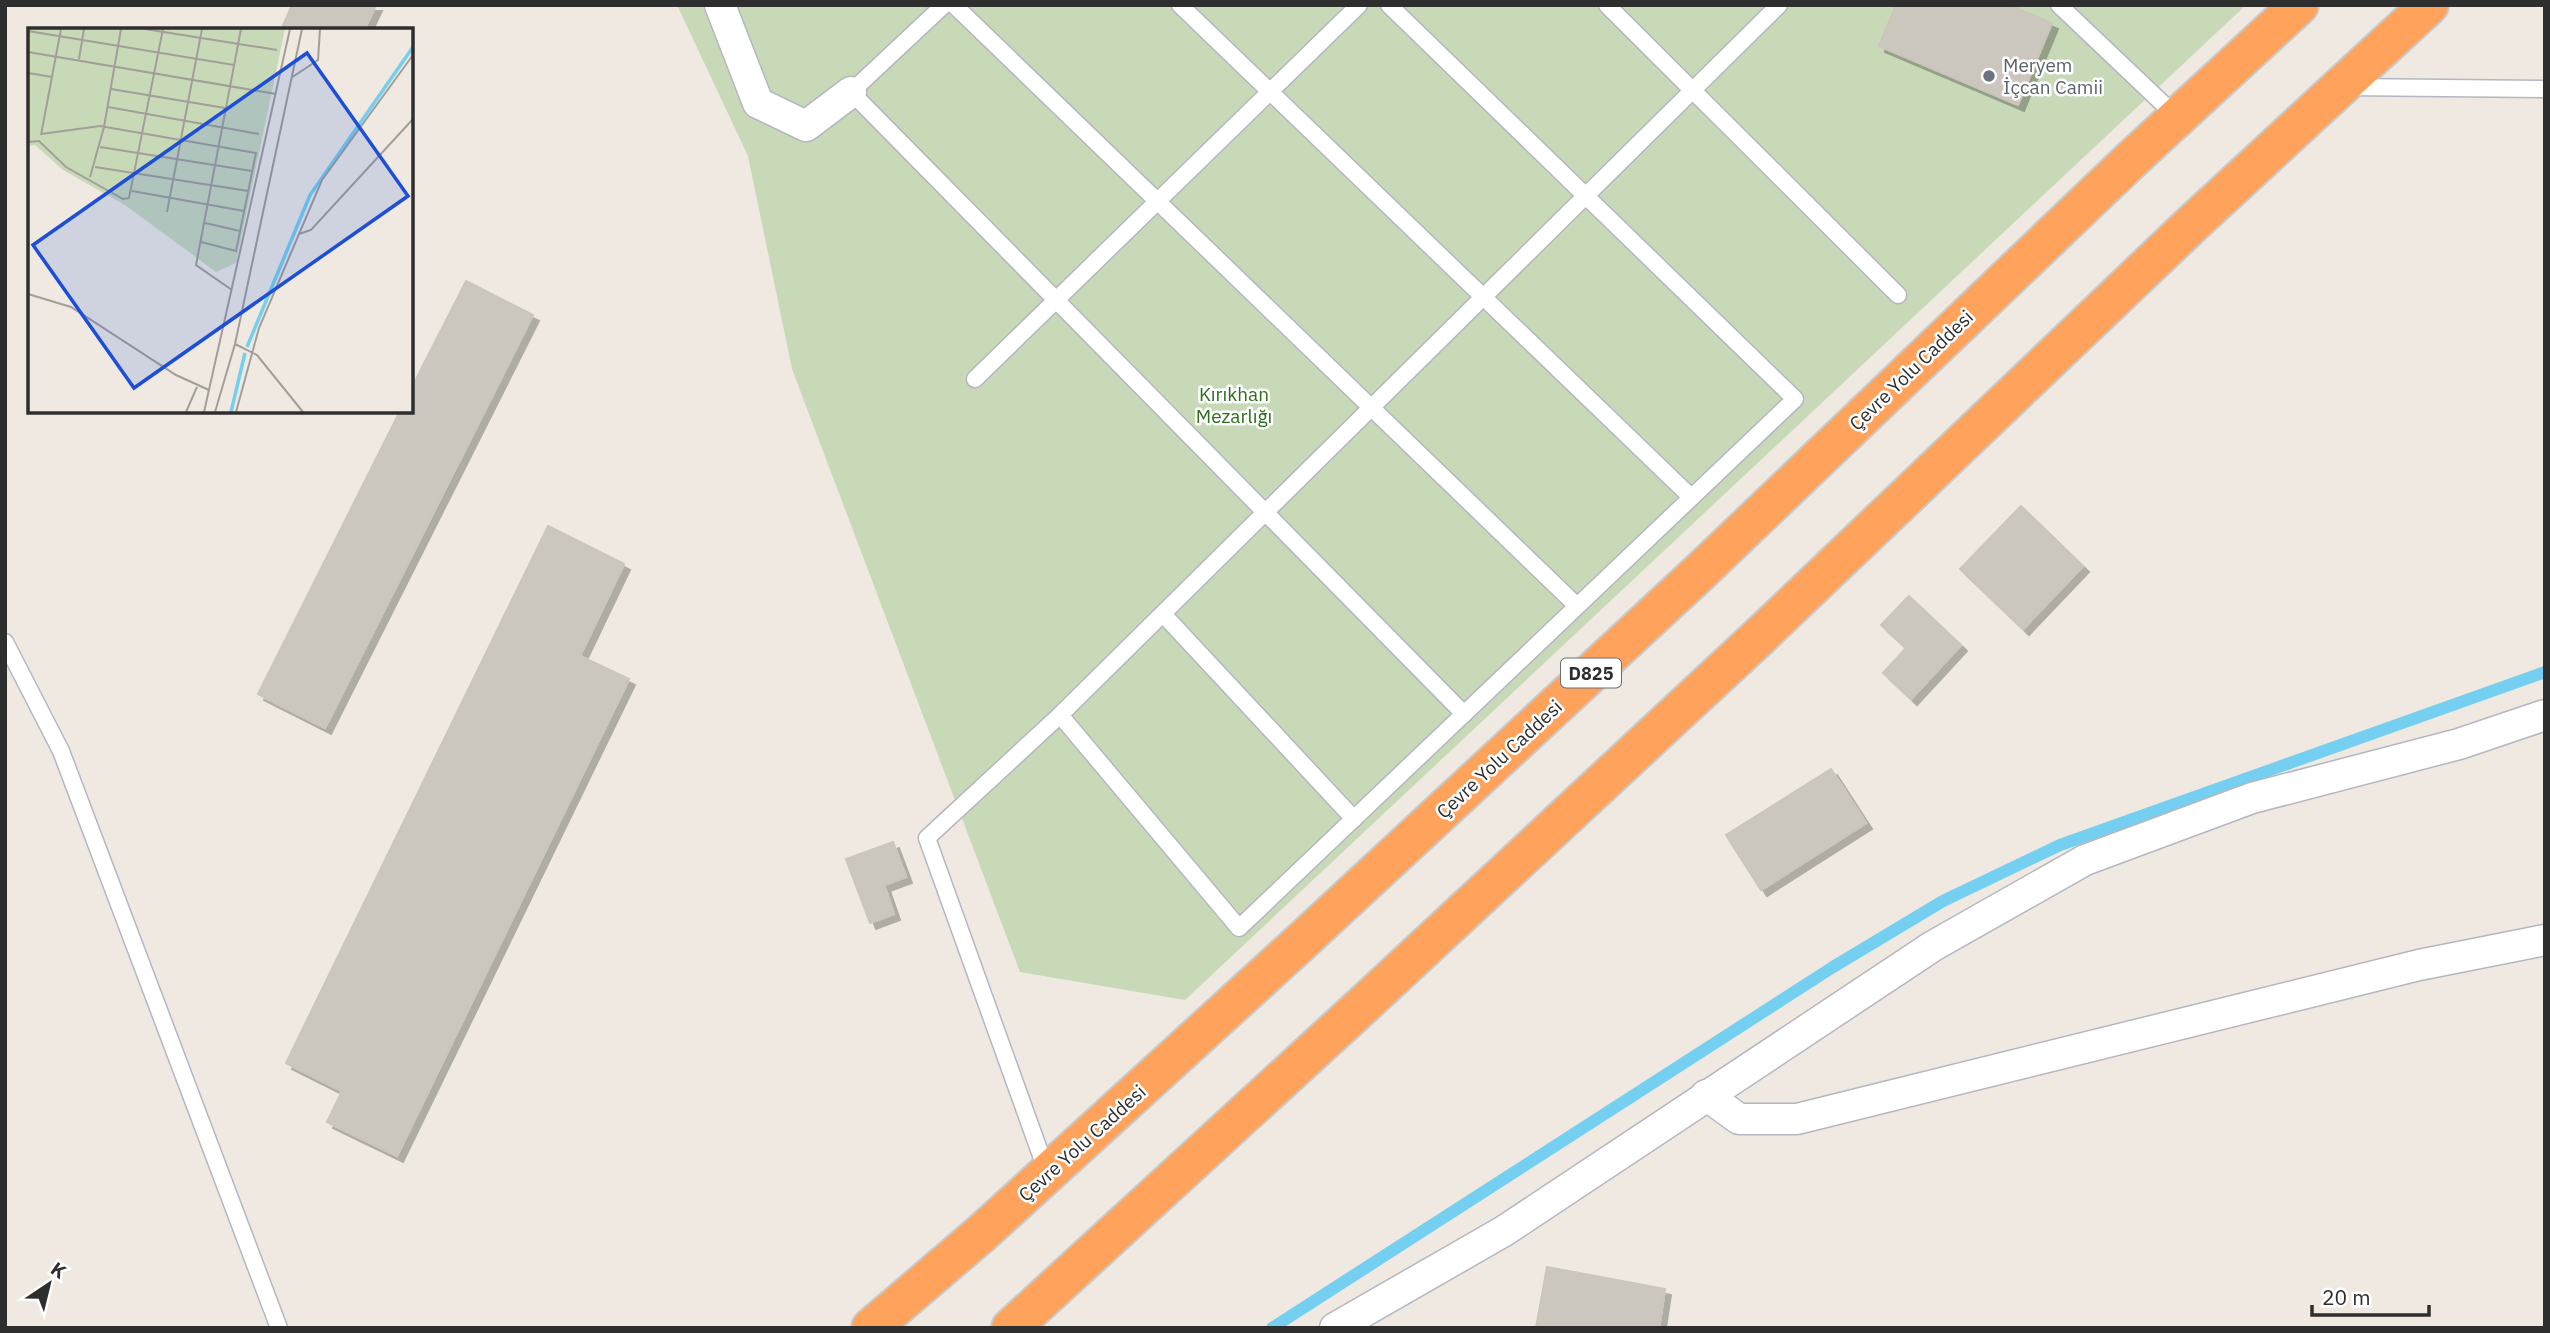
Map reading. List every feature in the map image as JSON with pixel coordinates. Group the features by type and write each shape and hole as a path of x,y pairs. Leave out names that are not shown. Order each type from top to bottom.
{"highway":[{"name":"Çevre Yolu Caddesi","path":"871,1328 1048,1174 1301,942 1700,572 2298,5"},
{"path":"1011,1328 1760,636 2182,234 2429,5"}],"street":[{"path":"720,5 758,103 806,125 850,92"},
{"path":"1335,1328 1504,1231 1933,946 2085,860 2252,798 2459,744 2545,715"},
{"path":"1706,1095 1739,1119 1797,1119 2405,968 2545,940"}],"lane":[{"path":"944,5 850,92 1464,713"},
{"path":"954,5 1577,606"},
{"path":"1180,5 1691,497"},
{"path":"975,379 1359,5"},
{"path":"1060,715 1239,928 1795,399 1389,5"},
{"path":"1608,5 1898,295"},
{"path":"1048,1174 927,838 1060,715 1779,5"},
{"path":"2059,5 2177,117"},
{"path":"2341,87 2545,89"},
{"path":"1163,614 1354,819"},
{"path":"5,642 61,751 279,1328"}],"green space":[{"name":"Kırıkhan Mezarlığı","path":"677,5 2246,5 1185,1000 1020,972 792,369 748,156"}],"building":[{"path":"292,5 376,5 365,28 282,28"},
{"name":"Meryem İçcan Camii","path":"1896,5 2009,5 2052,23 2018,105 1879,46"},
{"path":"466,281 533,315 325,728 258,694 399,413 413,413 413,385"},
{"path":"2021,506 2083,566 2023,629 1960,569"},
{"path":"548,526 624,564 580,656 629,679 397,1156 327,1122 342,1091 286,1063"},
{"path":"1909,596 1961,645 1911,699 1883,673 1906,648 1881,625"},
{"path":"1831,769 1866,823 1761,890 1726,835"},
{"path":"893,842 906,877 884,885 894,914 870,923 846,859"},
{"path":"1547,1267 1665,1289 1659,1328 1536,1328"}],"waterway":[{"path":"1272,1328 1833,967 1943,901 2060,845 2545,672"}],"place":[{"name":"Meryem İçcan Camii","path":"1989,76"}]}
